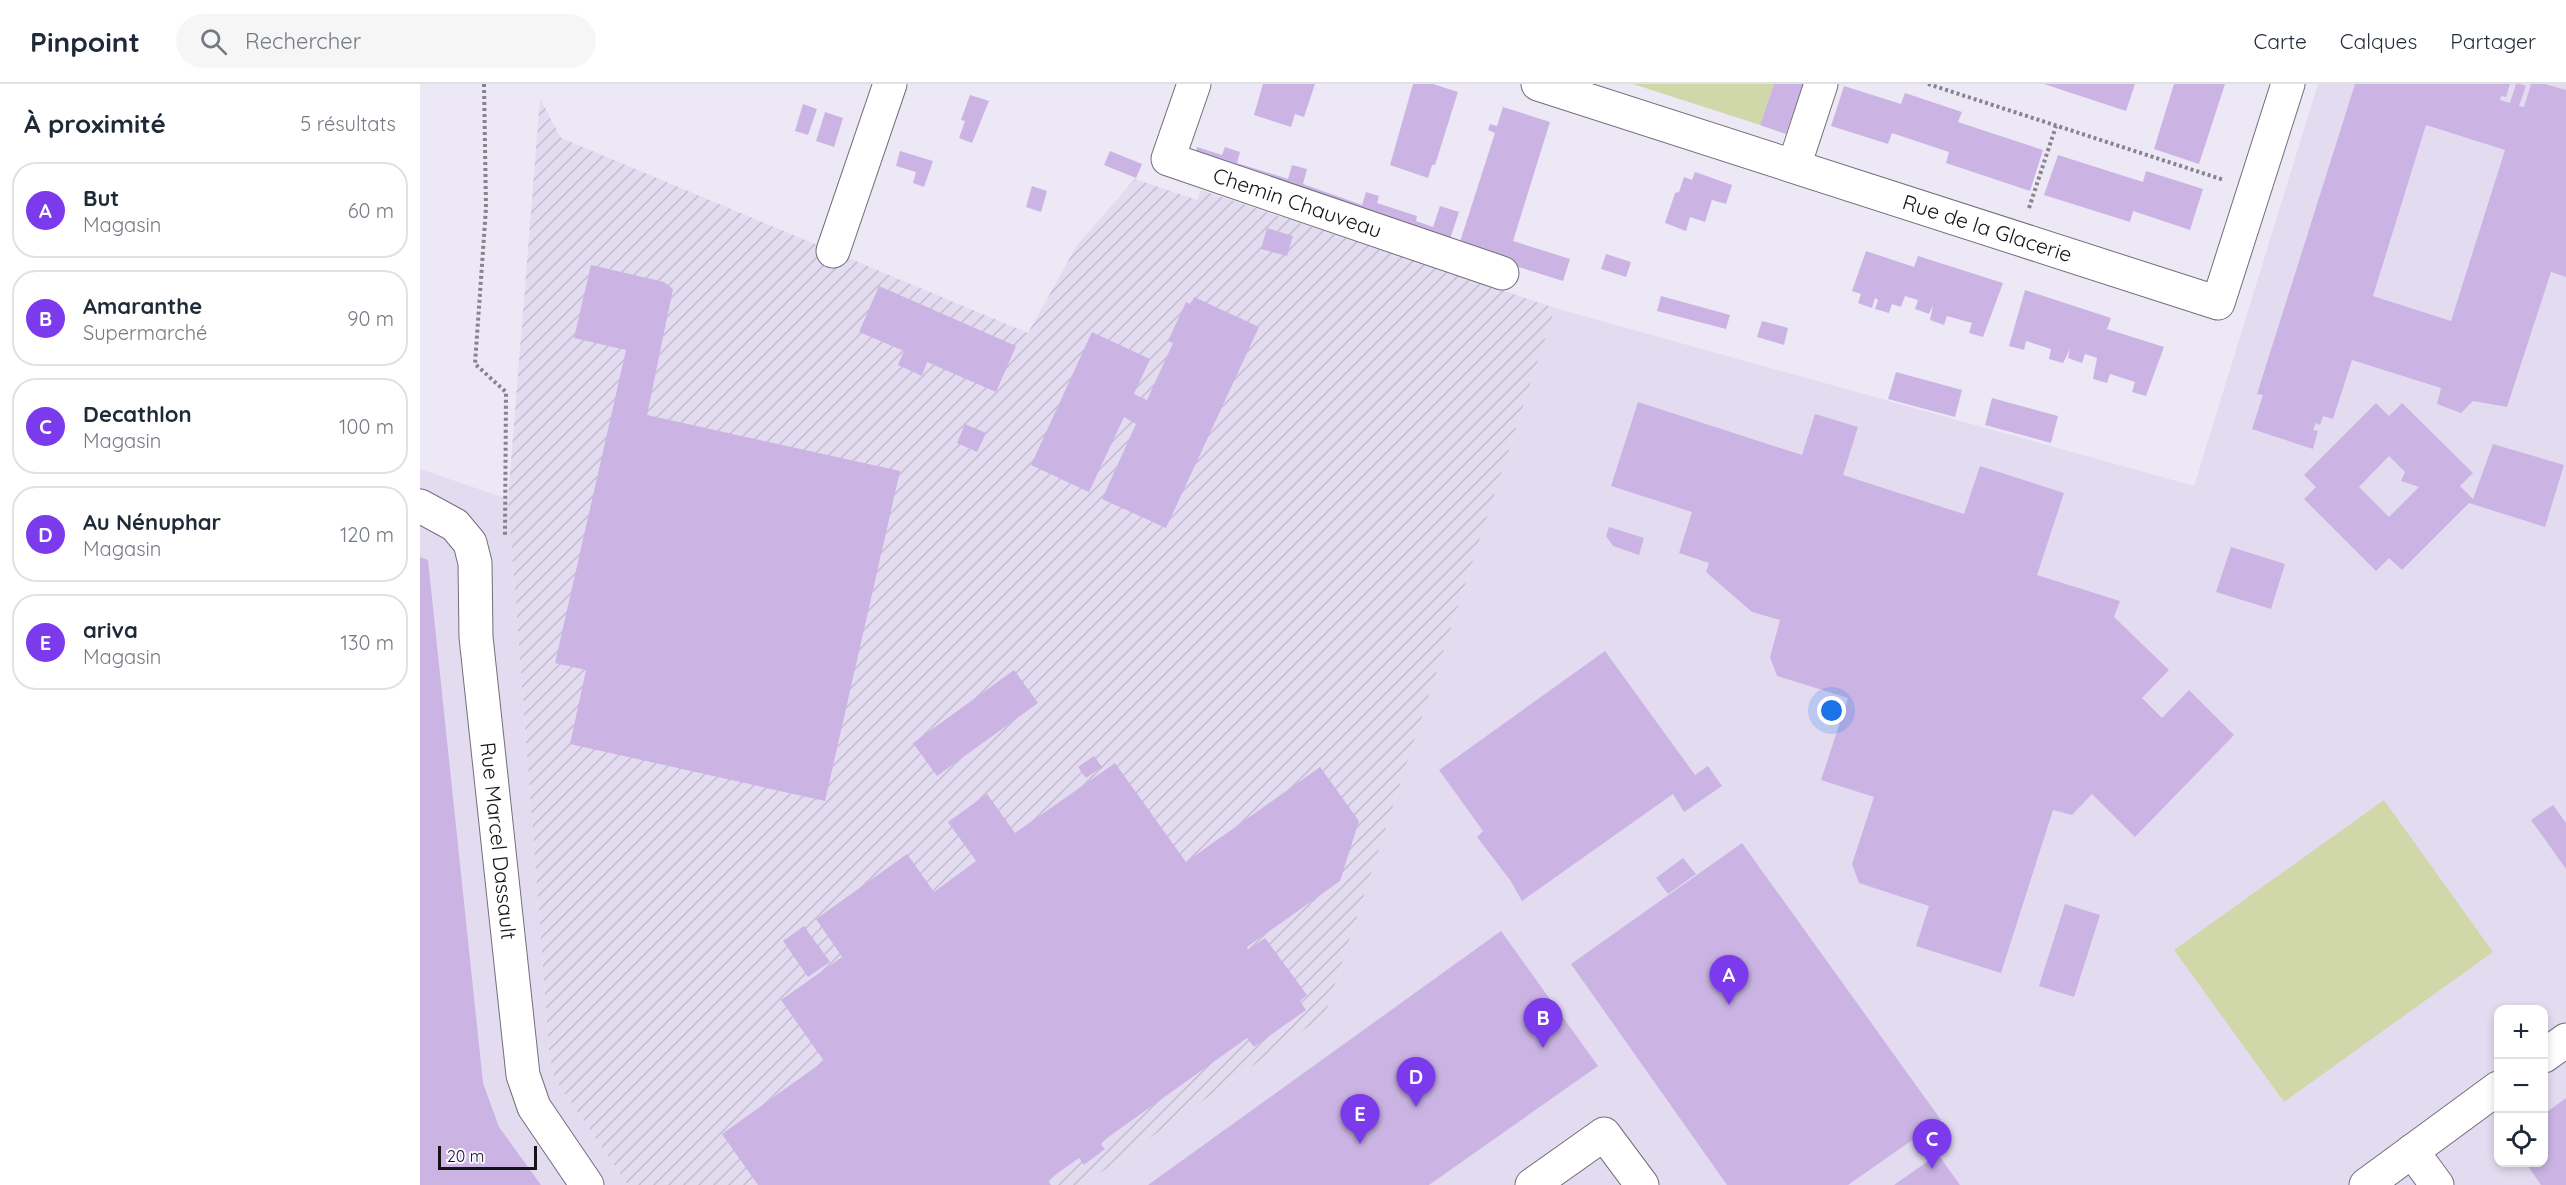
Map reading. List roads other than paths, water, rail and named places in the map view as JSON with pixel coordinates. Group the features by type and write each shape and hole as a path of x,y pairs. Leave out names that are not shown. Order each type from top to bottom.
{"street":[{"path":"833,251 890,84"},
{"name":"Chemin Chauveau","path":"1194,84 1168,159 1502,273"},
{"name":"Rue de la Glacerie","path":"1538,84 2218,303 2286,84"},
{"path":"1794,166 1821,84"},
{"name":"Rue Marcel Dassault","path":"420,506 455,525 470,543 475,562 476,637 523,1075 534,1107 587,1185"},
{"path":"2548,1053 2566,1040"},
{"path":"2366,1185 2494,1092"},
{"path":"1533,1185 1604,1134 1642,1185"},
{"path":"2412,1151 2437,1185"}],"place":[{"name":"But","path":"1729,1005"},
{"name":"Amaranthe","path":"1543,1048"},
{"name":"Au Nénuphar","path":"1416,1107"},
{"name":"ariva","path":"1360,1144"},
{"name":"Decathlon","path":"1932,1169"}]}
